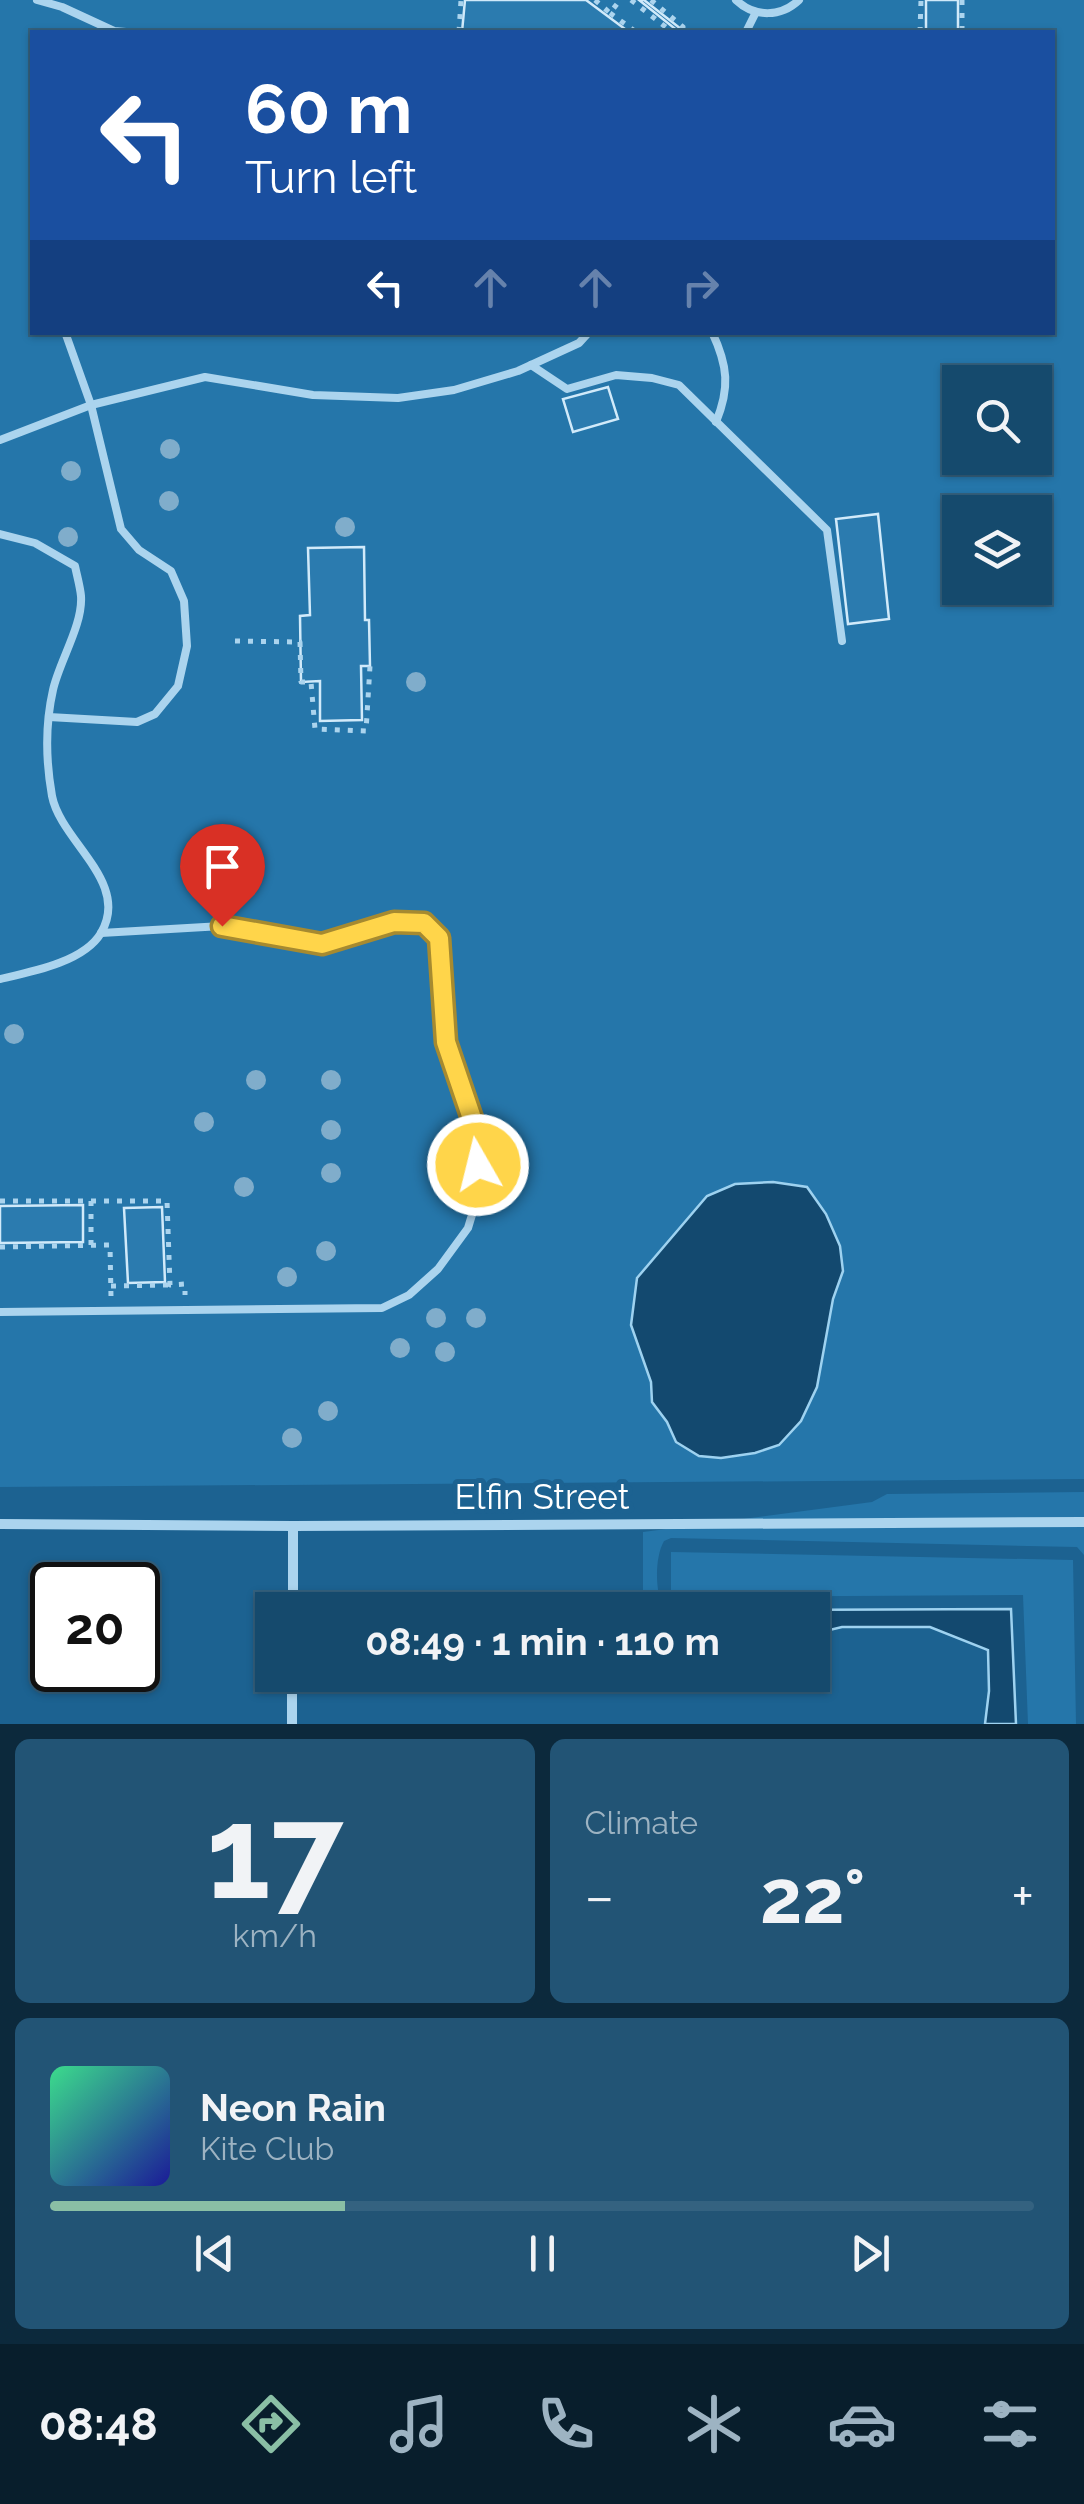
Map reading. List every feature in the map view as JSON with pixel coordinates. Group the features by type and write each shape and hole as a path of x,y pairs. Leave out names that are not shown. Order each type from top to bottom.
{"street":[{"name":"Elfin Street","path":"0,1524 1084,1522"},
{"path":"293,1526 293,1592"},
{"path":"292,1692 292,1724"}],"lane":[{"path":"37,0 112,30"},
{"path":"736,0 756,12 769,14 783,11 800,0"},
{"path":"747,30 756,12"},
{"path":"49,717 137,722 155,714 178,686 188,646 184,601 170,570 139,550 121,529 91,405 66,335"},
{"path":"0,440 91,405 204,376 313,394 398,398 454,390 531,365 579,343 587,335"},
{"path":"714,335 723,354 726,382 716,422"},
{"path":"531,365 567,388 616,375 679,385 827,530 842,641"},
{"path":"0,534 35,543 75,566 82,599 53,689 46,736 53,801 102,880 110,906 101,934 77,956 0,979"},
{"path":"0,1312 382,1308 408,1295 438,1269 468,1228 478,1194 478,1136 446,1042 439,938 424,923 394,922 322,944 222,926 101,934"}],"path":[{"path":"458,30 461,0"},
{"path":"594,0 633,30"},
{"path":"610,13 620,0"},
{"path":"631,0 669,30"},
{"path":"651,0 682,30"},
{"path":"920,0 920,30"},
{"path":"962,0 962,30"},
{"path":"235,642 300,642 301,682 311,682 314,730 366,731 370,666"},
{"path":"91,1200 91,1246"},
{"path":"0,1201 166,1200 170,1285"},
{"path":"0,1248 110,1245 111,1312"},
{"path":"111,1286 185,1284 185,1311"}],"shaded area":[{"path":"0,0 1084,0 1084,1479 0,1487"},
{"path":"773,1182 807,1187 826,1214 840,1246 843,1271 833,1299 817,1387 801,1421 779,1445 721,1458 699,1456 676,1442 652,1402 651,1382 631,1325 637,1278 707,1196 735,1184"},
{"path":"1084,1492 1084,1555 1077,1547 671,1538 661,1548 659,1592 643,1592 643,1532 872,1502 887,1494"},
{"path":"671,1552 1073,1560 1076,1724 1028,1724 1023,1595 671,1592"},
{"path":"1011,1609 1016,1724 985,1724 988,1650 930,1627 830,1630 830,1610"}],"building":[{"path":"465,0 586,0 626,30 462,30"},
{"path":"639,0 681,29 676,30"},
{"path":"926,0 958,0 958,30 926,30"},
{"path":"608,387 618,419 573,432 563,399"},
{"path":"878,514 889,619 848,624 836,519"},
{"path":"364,547 370,666 361,666 362,720 320,721 320,681 301,682 300,616 310,615 308,548"},
{"path":"83,1205 83,1242 0,1243 0,1206"},
{"path":"162,1207 165,1282 128,1283 124,1208"}],"route":[{"path":"222,926 322,944 394,922 424,923 439,938 446,1042 478,1136 478,1165"}]}
